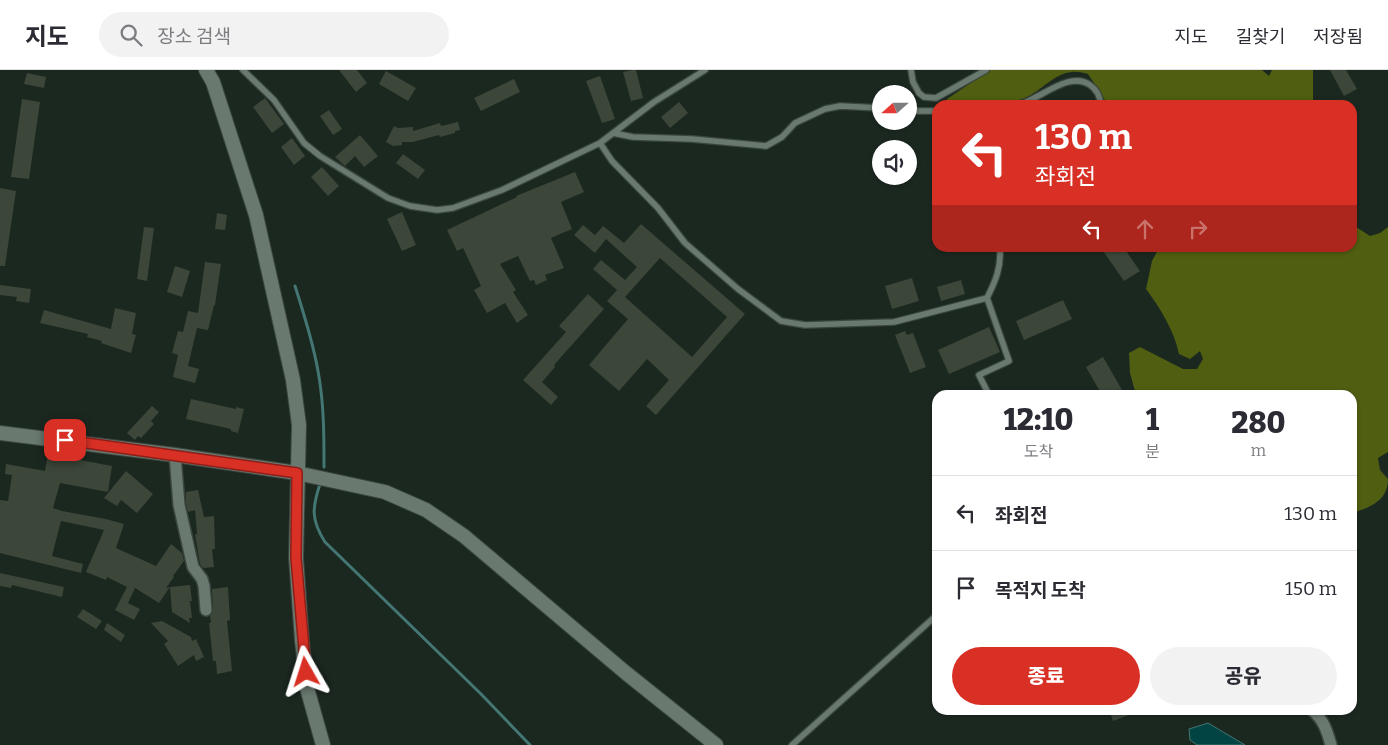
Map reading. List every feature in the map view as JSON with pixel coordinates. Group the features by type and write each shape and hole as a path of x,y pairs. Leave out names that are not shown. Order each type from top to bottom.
{"street":[{"path":"206,70 223,113 256,215 293,380 299,425 296,558 302,641 307,688 323,745"},
{"path":"0,433 175,455 297,473 386,492 426,510 464,536 626,673 716,745"},
{"path":"175,455 179,505 193,567 202,579 204,586 206,610"},
{"path":"1318,715 1326,728 1331,745"}],"lane":[{"path":"243,70 274,100 304,143 320,156 388,198 410,206 437,210 453,208 502,190 600,142 654,102 704,70"},
{"path":"911,70 913,82 919,93 924,97 936,98 986,70"},
{"path":"1031,100 1048,90 1076,79 1085,81 1093,87 1100,100"},
{"path":"613,133 632,137 692,139 766,146 782,137 795,123 826,109 840,106 872,108"},
{"path":"918,111 932,111"},
{"path":"600,142 612,161 658,208 685,243 738,289 781,321 805,326 894,322 987,298"},
{"path":"987,390 979,375 1009,361 987,298 997,279 1000,252"},
{"path":"792,745 932,619"}],"green space":[{"path":"990,70 1262,70 1269,76 1272,70 1313,70 1313,100 1105,100 1088,74 1076,72 1066,73 1031,95 1019,100 947,99"},
{"path":"1388,227 1388,452 1378,458 1380,470 1388,479 1385,493 1377,502 1357,511 1357,390 1135,390 1130,373 1129,353 1140,347 1183,369 1197,369 1203,359 1200,351 1190,359 1179,354 1174,336 1166,320 1146,289 1152,261 1157,252 1357,252 1357,228 1370,236 1380,233"}],"water":[{"path":"1208,723 1245,745 1197,745 1190,740 1189,729"}],"building":[{"path":"339,70 357,70 367,83 356,92"},
{"path":"636,70 643,98 631,101 623,72"},
{"path":"1330,70 1346,70 1357,89 1344,96"},
{"path":"386,71 416,88 408,101 379,84"},
{"path":"27,73 46,77 44,88 24,84"},
{"path":"600,76 615,119 602,123 586,81"},
{"path":"514,79 520,92 481,111 474,98"},
{"path":"265,98 284,124 272,133 253,107"},
{"path":"22,99 40,102 29,179 11,177"},
{"path":"679,102 688,113 670,128 661,117"},
{"path":"329,110 342,129 333,135 320,116"},
{"path":"458,122 460,130 455,131 455,133 413,142 402,142 402,145 393,146 386,142 394,126 398,128 413,127 413,131 440,123 441,126"},
{"path":"360,135 378,156 364,167 355,156 345,166 335,157"},
{"path":"292,138 305,156 294,165 281,147"},
{"path":"403,154 425,170 418,179 396,163"},
{"path":"322,167 339,186 328,196 311,177"},
{"path":"575,172 584,192 561,202 572,229 551,238 564,268 545,275 547,280 536,285 534,280 530,281 518,256 500,264 516,290 513,292 528,315 517,323 505,303 487,313 474,290 481,286 463,248 457,251 447,230 516,196"},
{"path":"0,188 16,191 5,266 0,266"},
{"path":"402,212 416,245 402,251 387,219"},
{"path":"217,213 227,215 225,230 215,229"},
{"path":"641,224 745,314 656,415 646,406 669,380 647,359 619,391 589,365 628,319 607,301 617,290 593,269 601,260 625,280 637,267 606,239 595,253 574,235 583,225 595,235 603,226 624,243","holes":["660,258 727,317 692,357 625,297"]},
{"path":"144,227 154,228 147,281 137,279"},
{"path":"1104,252 1127,252 1140,271 1124,281"},
{"path":"205,262 221,264 215,305 208,330 197,328 188,366 199,369 195,383 173,377 178,355 172,353 178,331 183,332 188,311 198,313"},
{"path":"175,266 190,271 182,297 167,292"},
{"path":"912,278 919,301 892,309 885,286"},
{"path":"961,280 965,294 941,301 937,287"},
{"path":"0,285 31,289 29,303 16,301 17,297 0,295"},
{"path":"588,294 604,309 554,365 555,367 542,382 558,397 551,405 523,380 566,332 559,326"},
{"path":"1063,300 1072,319 1024,340 1016,321"},
{"path":"115,308 136,313 132,334 136,335 131,353 87,337 88,334 40,323 44,310 111,329"},
{"path":"989,327 1000,352 949,374 938,350"},
{"path":"905,331 907,335 913,333 926,367 910,373 895,335"},
{"path":"1103,357 1122,390 1099,390 1086,367"},
{"path":"191,399 244,409 238,433 231,431 231,429 186,419"},
{"path":"152,406 159,412 151,421 154,424 141,438 138,436 135,440 127,433"},
{"path":"48,454 112,466 108,492 60,483 53,508 124,524 116,548 156,566 171,544 182,553 184,561 173,576 166,588 170,587 159,603 135,588 128,603 140,609 134,620 115,610 127,587 107,577 106,580 86,572 104,530 61,521 52,556 83,564 81,573 0,553 0,500 8,501 12,475 5,474 6,464 45,471"},
{"path":"126,471 153,494 137,513 121,500 117,506 104,498"},
{"path":"198,490 204,517 214,516 215,549 212,549 214,567 203,568 200,564 195,534 197,534 195,510 188,512 186,504 186,492"},
{"path":"0,573 64,587 62,597 12,585 11,588 0,586"},
{"path":"190,585 192,618 189,618 190,623 172,612 170,587"},
{"path":"228,587 230,620 227,621 232,671 217,674 216,661 213,661 209,623 211,623 210,616 213,610 212,589"},
{"path":"83,609 102,621 96,629 77,617"},
{"path":"162,621 191,637 192,641 196,639 204,657 196,661 194,655 178,666 164,644 168,641 151,623"},
{"path":"107,623 125,635 121,642 104,630"},
{"path":"1111,715 1129,715 1113,721"}],"waterway":[{"path":"295,286 311,339 320,383 324,467"},
{"path":"320,484 315,500 314,514 317,527 325,542 481,694 530,745"}],"route":[{"path":"65,440 297,473 296,558 306,672"}]}
